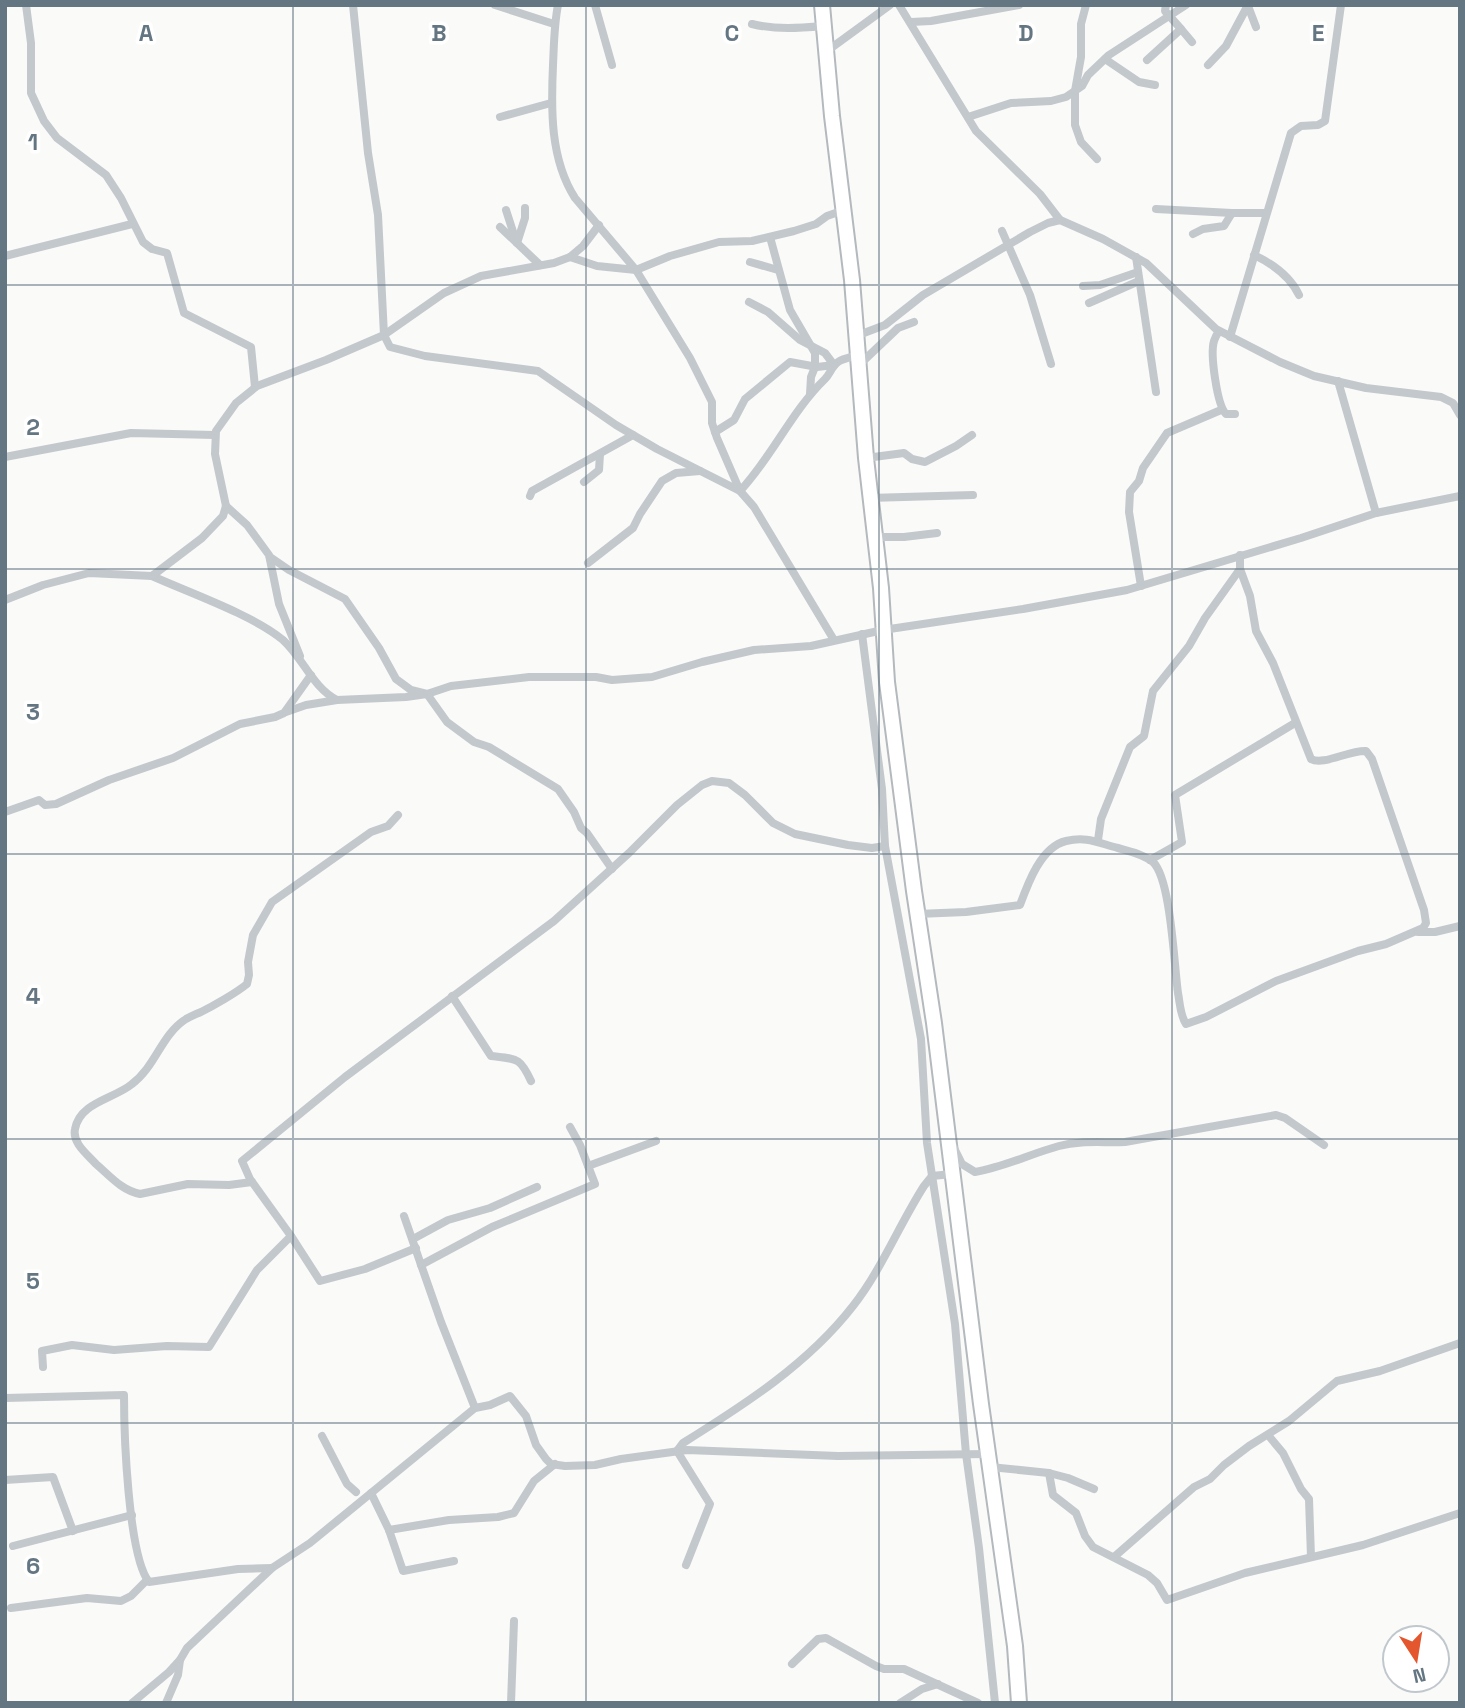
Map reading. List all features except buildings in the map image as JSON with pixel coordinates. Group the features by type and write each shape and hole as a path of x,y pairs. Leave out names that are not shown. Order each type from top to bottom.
{"highway":[{"path":"822,5 859,360 869,498 876,537 887,682 1015,1646 1019,1703"}],"street":[{"path":"26,5 31,43 32,93 39,113 57,138 106,175 143,242 167,253 184,313 251,347 255,387"},
{"path":"353,5 368,153 378,215 384,335 390,347 407,353 538,371 634,435 740,491"},
{"path":"495,5 554,24"},
{"path":"558,5 554,24 551,116 567,185 636,270 702,380 712,402 712,424 740,491 754,507 834,640"},
{"path":"595,5 612,65"},
{"path":"827,51 890,5"},
{"path":"899,5 976,131 1040,194 1060,220 1136,257 1159,274 1203,320 1230,337 1296,369 1338,381 1391,392 1441,397 1453,403 1460,415"},
{"path":"911,22 931,21 1019,5"},
{"path":"1086,5 1081,24 1075,125 1081,142 1097,159"},
{"path":"1166,5 1165,11 1192,42"},
{"path":"968,117 1011,103 1051,101 1066,97 1105,59 1186,5"},
{"path":"1230,337 1291,133 1301,126 1318,125 1325,121 1340,5"},
{"path":"1248,6 1256,27"},
{"path":"1208,65 1226,46 1248,6"},
{"path":"752,24 795,29 824,26"},
{"path":"1147,60 1181,29"},
{"path":"1105,59 1139,82 1155,85"},
{"path":"500,117 551,103"},
{"path":"517,243 525,208"},
{"path":"1156,209 1266,213"},
{"path":"506,210 517,243"},
{"path":"570,257 597,265 636,270 670,256 719,242 752,241 816,224 827,216 844,210"},
{"path":"1193,234 1203,229 1224,226 1231,213"},
{"path":"856,335 885,325 923,295 1048,223 1060,220"},
{"path":"5,256 132,224"},
{"path":"152,576 212,529 223,516 226,506 215,454 215,435 225,415 255,387 384,335 462,283 481,276 570,257 583,246 599,225"},
{"path":"500,227 540,265"},
{"path":"1002,231 1030,295 1051,364"},
{"path":"770,237 790,310 813,347 815,367 811,377 810,394"},
{"path":"1254,255 1282,272 1299,295"},
{"path":"1136,257 1156,392"},
{"path":"750,262 778,270"},
{"path":"1083,286 1139,277"},
{"path":"1089,303 1139,277"},
{"path":"749,302 768,312 782,327 825,353 834,365"},
{"path":"740,491 761,468 810,394 834,365 839,361 859,360 898,328 914,322"},
{"path":"1219,331 1214,342 1214,363 1221,410 1226,414 1235,414"},
{"path":"715,432 734,419 745,398 790,362 815,367 834,365"},
{"path":"1338,381 1376,513"},
{"path":"1141,586 1129,512 1130,492 1167,433 1221,410"},
{"path":"5,457 131,433 215,435"},
{"path":"530,496 532,491 634,435"},
{"path":"866,458 904,453 912,459 925,462 972,435"},
{"path":"584,482 599,470 600,454"},
{"path":"589,564 633,528 662,481 676,473 700,471"},
{"path":"869,498 973,495"},
{"path":"5,812 39,800 45,805 55,804 109,780 185,753 240,724 275,717 306,705 337,700 428,694 451,686 529,677 596,677 612,680 652,677 731,654 764,648 811,646 883,630 1036,607 1141,586 1376,513 1460,496"},
{"path":"226,506 255,534 270,557 279,604 302,662"},
{"path":"876,537 937,533"},
{"path":"1240,555 1240,569 1250,596 1256,631 1273,663 1308,755 1313,762 1357,750 1366,751 1372,759 1424,911 1426,923 1415,932"},
{"path":"270,557 345,599 379,648 396,679 411,690 428,694"},
{"path":"1098,840 1101,819 1130,747 1144,736 1153,691 1189,646 1205,618 1240,569"},
{"path":"5,600 43,584 75,575 97,572 152,576 270,631 283,640 326,692 337,700"},
{"path":"862,634 882,789 885,846 921,1039 927,1143 955,1324 966,1454 995,1703"},
{"path":"284,712 311,675"},
{"path":"428,694 435,708 463,735 489,747 558,789 574,812 580,828 587,833 612,869"},
{"path":"1150,860 1182,842 1175,795 1295,723"},
{"path":"537,1187 490,1208 448,1220 414,1244 365,1269 320,1281 252,1182 242,1161 345,1077 554,921 612,869 677,804 702,785 712,781 729,783 773,823 789,832 822,842 872,848 885,846"},
{"path":"252,1182 229,1185 188,1184 140,1194 132,1192 121,1187 79,1146 74,1135 75,1126 88,1108 130,1086 146,1072 165,1038 174,1028 188,1017 247,984 253,935 272,902 371,832 388,826 398,815"},
{"path":"917,914 967,912 1020,905 1028,882 1050,850 1068,840 1098,840 1150,860 1158,868 1169,904 1173,960 1181,1015 1186,1024 1282,979 1415,932 1435,932 1460,926"},
{"path":"452,996 491,1056 512,1058 523,1063 531,1081"},
{"path":"947,1134 961,1164 969,1171 975,1172 1011,1164 1062,1145 1125,1142 1276,1115 1296,1125 1324,1145"},
{"path":"421,1265 492,1227 595,1184 570,1127"},
{"path":"588,1166 656,1141"},
{"path":"677,1451 683,1443 792,1368 838,1325 862,1294 896,1238 912,1205 932,1176 952,1174"},
{"path":"404,1216 475,1408"},
{"path":"43,1367 42,1350 72,1345 114,1350 167,1346 209,1347 257,1270 290,1236"},
{"path":"1114,1557 1194,1487 1210,1479 1224,1465 1268,1435 1337,1381 1380,1371 1460,1343"},
{"path":"5,1398 124,1395 124,1433 132,1516 138,1552 147,1580"},
{"path":"132,1703 169,1672 209,1625 272,1568 310,1544 475,1408 510,1396 526,1416 536,1446 546,1459 565,1466 595,1465 677,1451 838,1456 966,1454 1068,1478 1094,1489"},
{"path":"1268,1435 1283,1453 1309,1499 1311,1557"},
{"path":"322,1436 347,1484 361,1501"},
{"path":"677,1451 710,1504 686,1564"},
{"path":"389,1530 514,1513 534,1481 555,1464"},
{"path":"1049,1473 1053,1495 1076,1513 1085,1536 1093,1547 1148,1574 1167,1600 1245,1573 1363,1545 1460,1513"},
{"path":"5,1480 53,1477 73,1531"},
{"path":"356,1492 371,1493"},
{"path":"371,1493 389,1530 403,1571 454,1561"},
{"path":"13,1546 132,1516"},
{"path":"147,1580 160,1581 238,1569 272,1568"},
{"path":"11,1608 87,1598 121,1601 137,1591 147,1580"},
{"path":"511,1703 514,1621"},
{"path":"792,1664 821,1637 876,1666 884,1669 904,1669 978,1703"},
{"path":"166,1703 178,1675 180,1660"},
{"path":"900,1703 922,1689 938,1684"}]}
